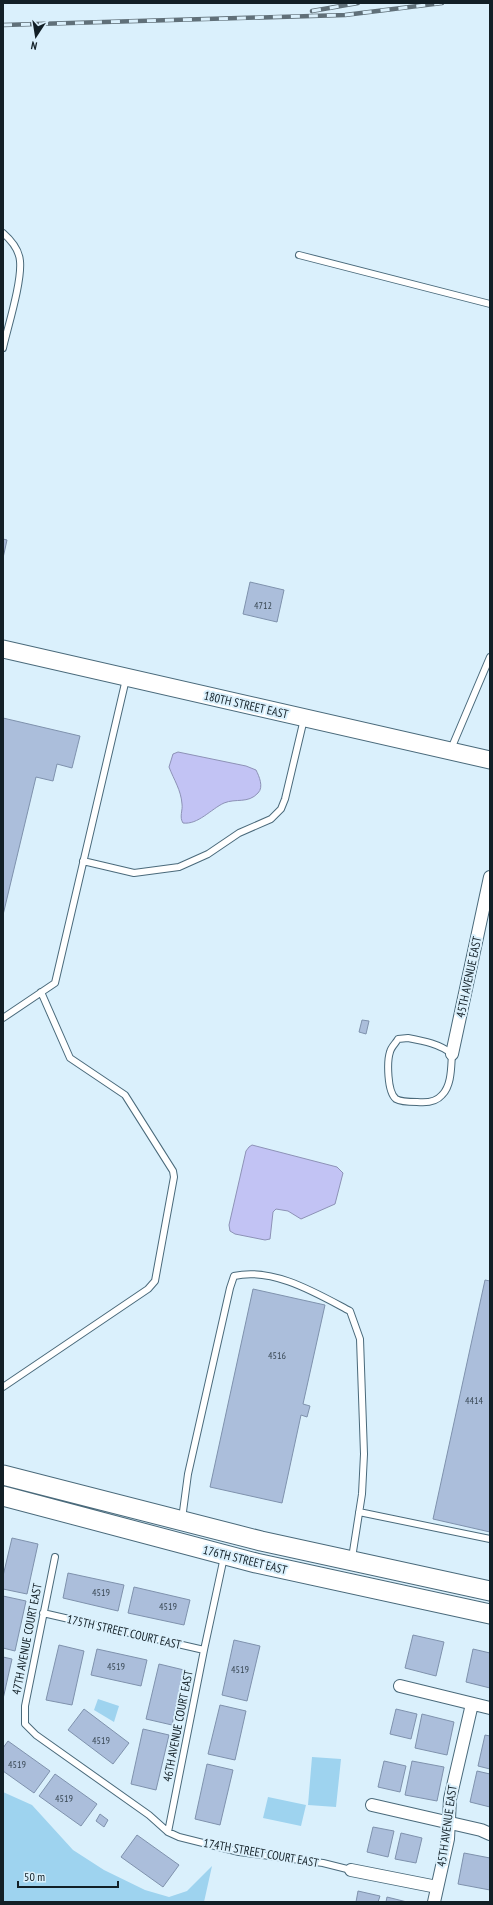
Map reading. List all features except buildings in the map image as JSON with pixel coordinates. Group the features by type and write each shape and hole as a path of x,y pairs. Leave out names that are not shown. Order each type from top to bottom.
{"main road":[{"name":"176TH STREET EAST","path":"3,1475 261,1541 490,1591"},
{"name":"176TH STREET EAST","path":"3,1496 225,1555 490,1614"}],"street":[{"name":"180TH STREET EAST","path":"3,648 490,760"},
{"name":"45TH AVENUE EAST","path":"452,1054 490,878"},
{"path":"400,1686 490,1708"},
{"name":"45TH AVENUE EAST","path":"434,1902 448,1839 450,1799 472,1704"},
{"path":"372,1806 449,1823 490,1834"},
{"name":"174TH STREET COURT EAST","path":"351,1870 437,1887"}],"lane":[{"path":"3,233 14,243 20,260 19,276 3,348"},
{"path":"299,255 490,304"},
{"path":"450,751 490,657"},
{"path":"3,1018 55,983 127,677"},
{"path":"83,861 134,873 179,867 194,861 239,833 271,820 281,809 285,799 305,718"},
{"path":"3,1388 148,1289 155,1281 174,1177 173,1171 125,1095 70,1058 41,992"},
{"path":"408,1038 428,1042 447,1049 452,1054 449,1083 443,1094 434,1101 425,1103 397,1099 393,1096 389,1084 390,1051 398,1039 408,1038"},
{"path":"182,1521 188,1474 234,1276 246,1273 276,1277 319,1294 350,1311 360,1339 364,1454 359,1512 352,1560"},
{"path":"359,1512 490,1539"},
{"name":"46TH AVENUE COURT EAST","path":"168,1832 204,1650 225,1555"},
{"name":"47TH AVENUE COURT EAST","path":"25,1724 25,1706 55,1557"},
{"name":"175TH STREET COURT EAST","path":"43,1613 204,1650"},
{"name":"174TH STREET COURT EAST","path":"25,1724 36,1735 150,1815 168,1832 179,1837 239,1852 324,1863 351,1870"}],"shaded area":[{"path":"178,752 246,766 256,770 260,782 260,791 246,800 224,803 194,822 183,823 181,818 182,806 180,794 169,767 173,754"},
{"path":"252,1145 337,1167 343,1173 335,1204 301,1219 288,1211 276,1209 273,1212 270,1239 265,1240 235,1234 230,1231 229,1225 246,1151"},
{"path":"98,1699 119,1706 114,1722 94,1710"},
{"path":"312,1757 341,1759 336,1807 308,1805"},
{"path":"3,1792 32,1805 73,1850 104,1870 145,1890 169,1897 187,1891 212,1866 204,1902 3,1902"},
{"path":"268,1797 306,1805 301,1826 263,1818"}],"railway":[{"path":"312,11 358,3"},
{"path":"3,25 345,15 442,3"}]}
